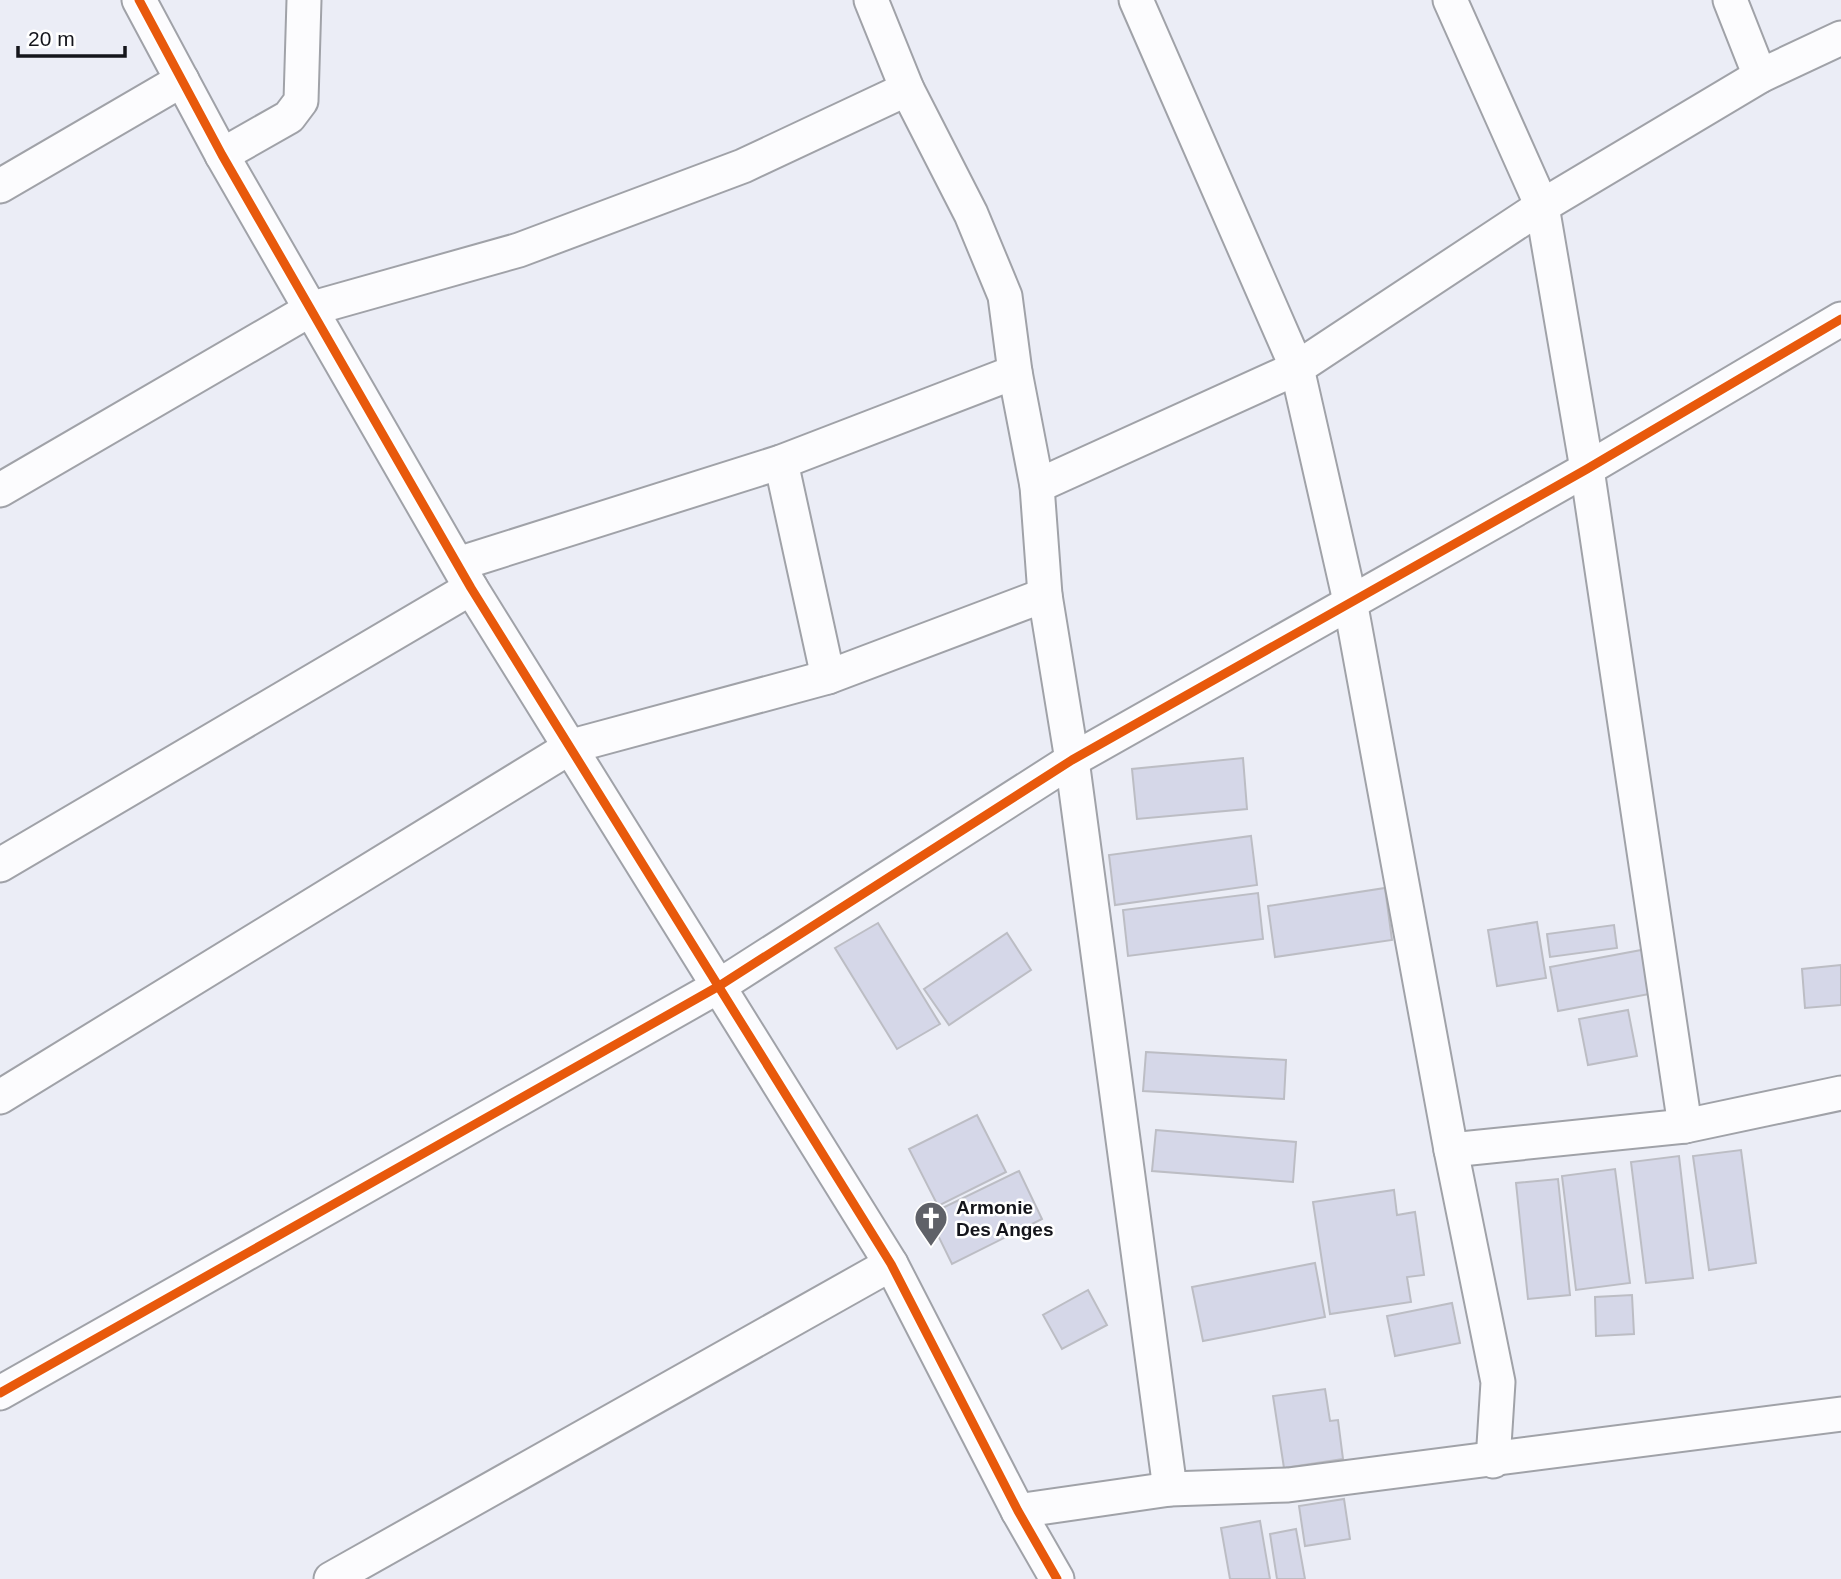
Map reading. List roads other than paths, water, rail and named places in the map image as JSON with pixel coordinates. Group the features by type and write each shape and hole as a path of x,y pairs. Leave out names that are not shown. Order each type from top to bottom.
{"street":[{"path":"139,0 222,155 313,308 465,576 891,1264 1018,1511 1057,1579"},
{"path":"222,155 289,117 302,102 304,0"},
{"path":"871,0 907,89 971,214 1005,296 1015,372 1037,486 1045,595 1072,760 1170,1489"},
{"path":"1136,0 1297,368 1350,601 1451,1150 1498,1382 1493,1461"},
{"path":"1450,0 1542,206 1587,469 1685,1126"},
{"path":"1730,0 1760,76"},
{"path":"1037,486 1297,368 1542,206 1760,76 1841,38"},
{"path":"0,186 182,80"},
{"path":"0,490 313,308 532,246 743,166 907,89"},
{"path":"0,1393 719,986 1072,760 1587,469 1841,319"},
{"path":"0,865 465,576 781,462 1015,372"},
{"path":"781,462 828,677"},
{"path":"0,1097 572,746 828,677 1045,595"},
{"path":"1451,1150 1685,1126 1841,1093"},
{"path":"331,1579 891,1264"},
{"path":"1018,1511 1170,1489 1289,1485 1470,1460 1493,1461 1841,1414"}],"place":[{"name":"Armonie Des Anges","path":"931,1248"}]}
